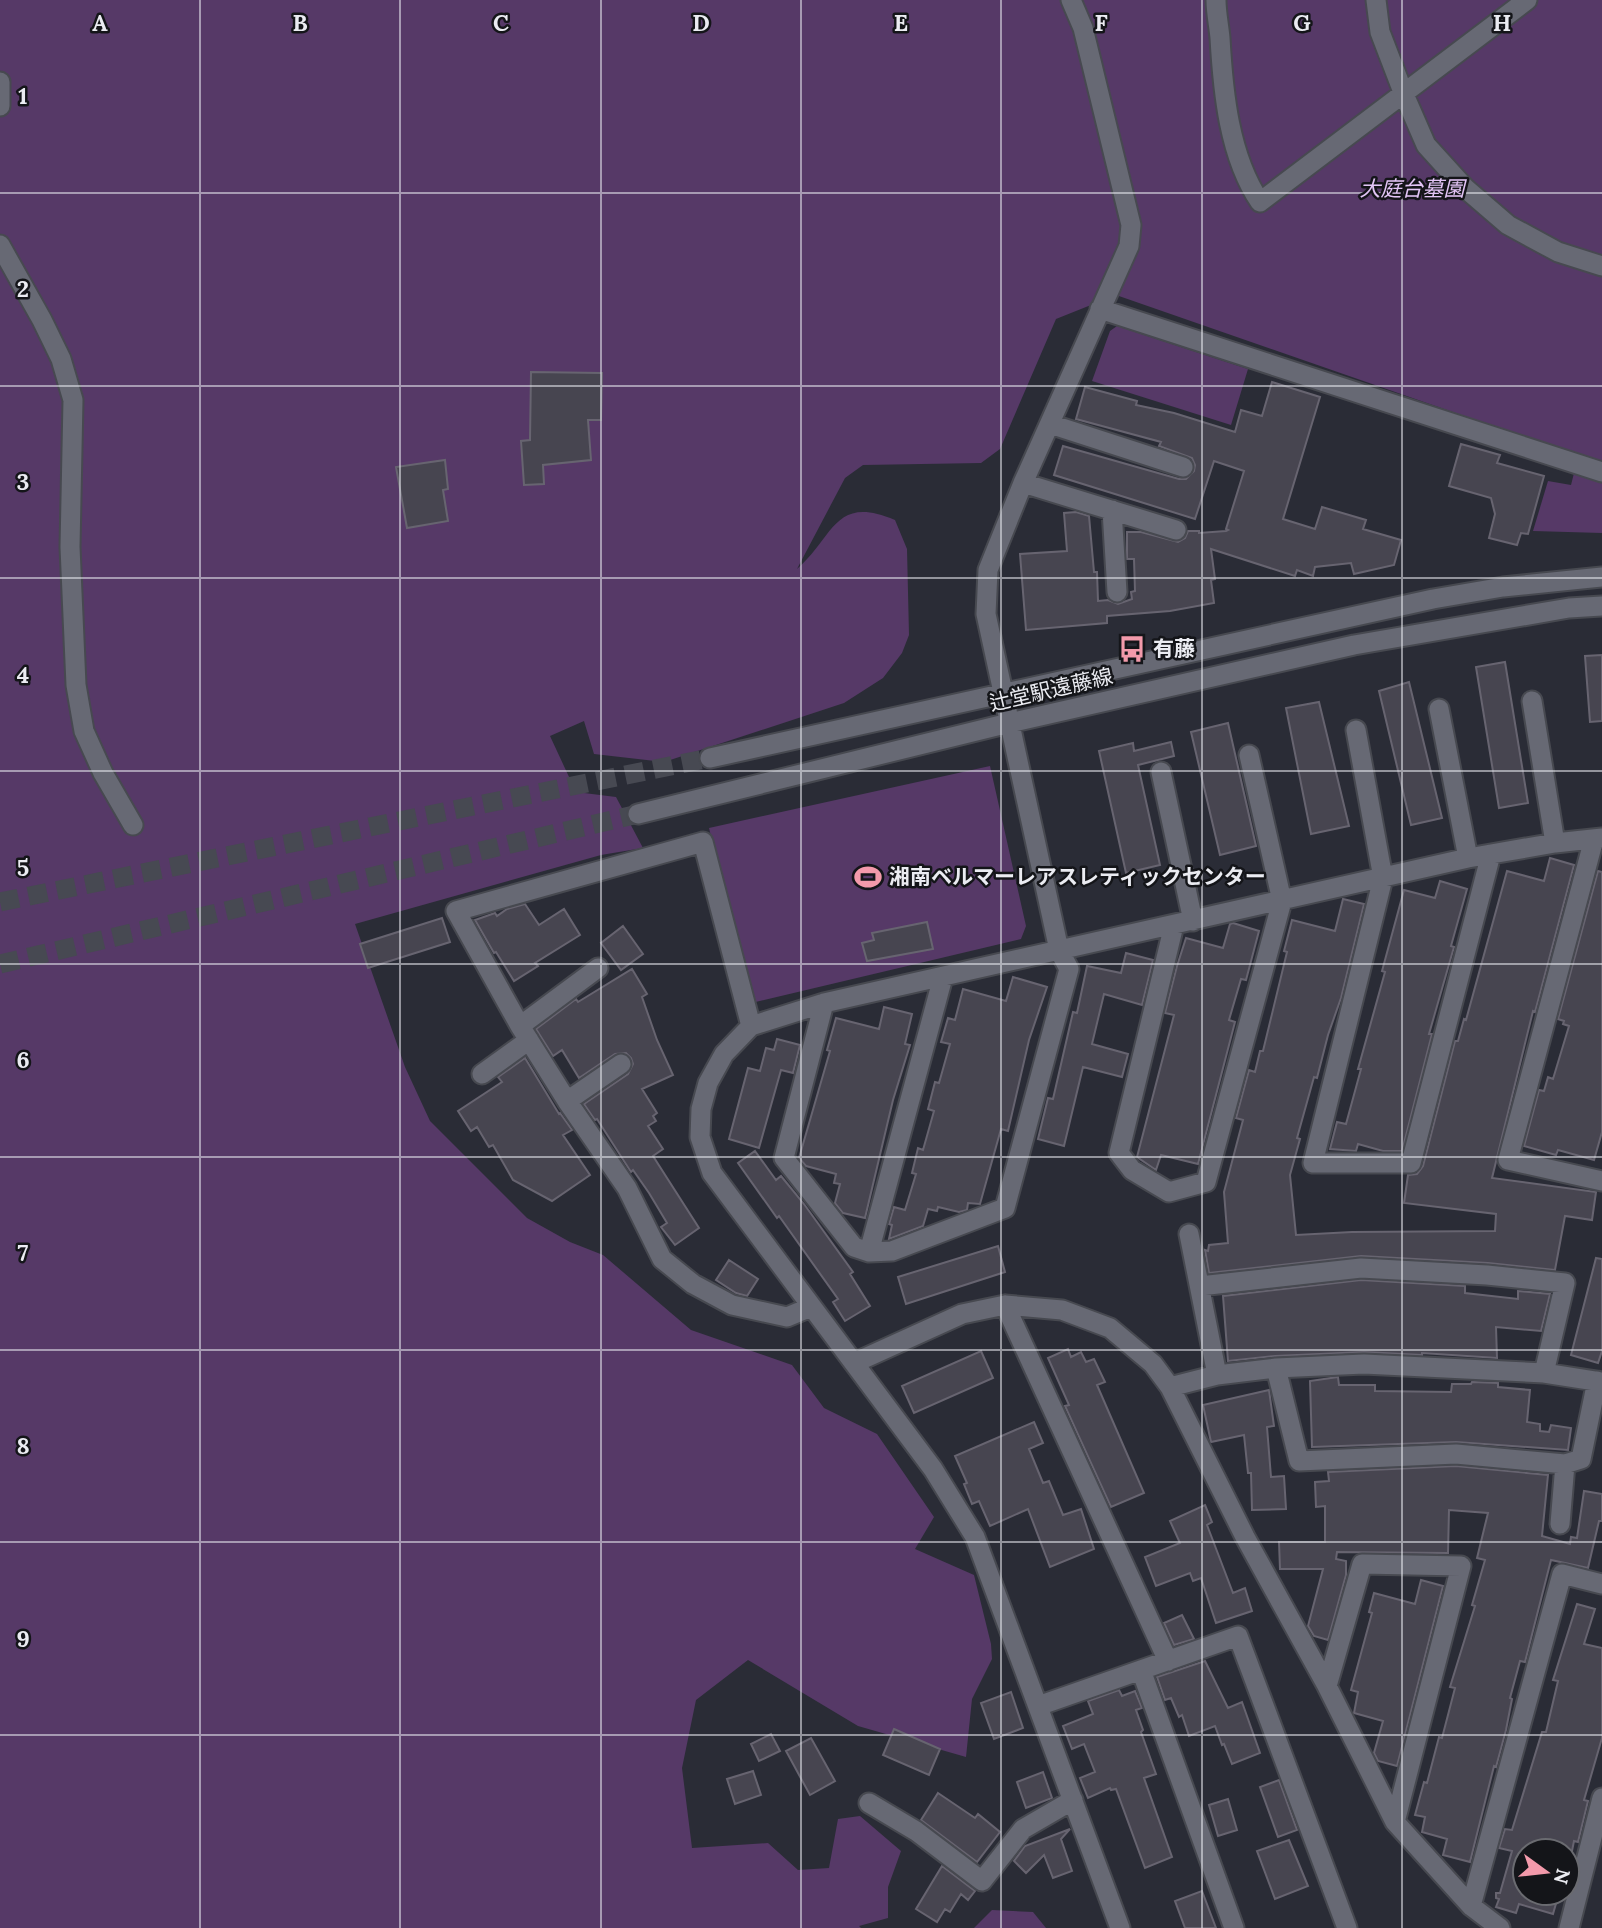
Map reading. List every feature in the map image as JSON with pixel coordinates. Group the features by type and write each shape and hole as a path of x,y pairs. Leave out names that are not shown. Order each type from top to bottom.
{"street":[{"path":"824,1003 784,1158 853,1247 869,1252 892,1251 1005,1208 1069,969 1059,950 1002,693 986,614 988,570 1023,483 1129,246 1131,225 1083,29 1071,0"},
{"path":"1216,0 1220,55 1230,124 1252,189 1260,202 1527,0"},
{"path":"1376,0 1380,32 1426,145 1465,188 1508,225 1558,253 1602,266"},
{"path":"0,82 0,106"},
{"path":"0,245 61,359 73,400 70,547 76,685 84,731 103,773 133,825"},
{"path":"1100,309 1602,472"},
{"path":"1050,424 1183,467"},
{"path":"1023,483 1176,530"},
{"path":"1112,510 1117,592"},
{"name":"辻堂駅遠藤線","path":"710,758 1433,599 1503,587 1602,577"},
{"name":"辻堂駅遠藤線","path":"639,814 1009,723 1354,645 1569,608 1602,606"},
{"path":"1532,701 1555,842"},
{"path":"1438,709 1468,858"},
{"path":"1356,730 1383,878 1313,1163 1411,1163 1491,854"},
{"path":"1161,772 1184,923 1119,1153 1132,1170 1169,1192 1206,1182 1282,901 1249,755"},
{"path":"1120,1928 975,1537 933,1469 712,1173 700,1137 701,1109 708,1083 724,1054 751,1026 824,1003 1468,858 1555,842 1598,839 1508,1160 1602,1181"},
{"path":"751,1026 703,842 456,911 524,1033 627,1188 662,1259 693,1284 732,1305 787,1317 811,1307"},
{"path":"482,1074 597,968"},
{"path":"869,1252 943,977"},
{"path":"567,1101 621,1064"},
{"path":"1189,1234 1217,1375"},
{"path":"1200,1286 1361,1268 1487,1275 1565,1283 1545,1373"},
{"path":"854,1363 962,1314 1005,1305 1062,1310 1110,1328 1153,1364 1170,1387 1245,1537 1327,1686 1395,1822 1471,1906 1500,1928"},
{"path":"1005,1305 1168,1661"},
{"path":"1170,1387 1217,1375 1276,1368 1364,1364 1545,1373 1600,1382 1581,1459 1565,1464 1456,1454 1300,1461 1276,1368"},
{"path":"1560,1524 1565,1464"},
{"path":"1327,1686 1362,1564 1461,1566 1395,1822"},
{"path":"1471,1906 1562,1574 1602,1584"},
{"path":"1038,1706 1238,1636 1347,1928"},
{"path":"1141,1670 1234,1928"},
{"path":"1569,1928 1602,1798"},
{"path":"869,1803 916,1831 982,1881 1023,1829 1073,1800"}],"green space":[{"name":"大庭台墓園","path":"0,0 1602,0 1602,464 1116,295 1056,319 1000,449 981,463 863,465 845,478 797,569 837,523 847,516 859,512 875,513 895,520 907,549 909,635 902,653 883,678 844,703 664,762 594,754 584,721 550,736 576,792 616,797 643,848 601,855 355,924 405,1067 430,1121 527,1218 570,1242 603,1255 691,1330 792,1365 824,1408 877,1434 934,1517 915,1549 974,1575 991,1644 992,1659 972,1699 966,1757 858,1726 748,1660 696,1700 682,1768 692,1848 768,1843 798,1870 829,1868 838,1819 860,1816 901,1851 888,1887 888,1918 859,1926 861,1928 0,1928"},
{"path":"1117,326 1248,369 1231,425 1092,381 1110,331"},
{"path":"1574,473 1602,482 1602,533 1533,531 1548,481 1571,485"},
{"name":"湘南ベルマーレアスレティックセンター","path":"990,766 1026,926 1021,939 751,1003 709,828"},
{"path":"992,1910 1033,1912 1046,1928 974,1928"}],"building":[{"path":"531,372 602,373 601,420 588,420 591,460 543,465 544,484 524,485 521,441 530,440"},
{"path":"1272,382 1320,397 1283,519 1315,529 1322,507 1366,520 1363,529 1401,540 1394,565 1354,574 1351,563 1315,567 1313,576 1297,570 1295,576 1211,549 1215,579 1211,580 1214,603 1170,611 1107,616 1107,623 1026,630 1020,554 1067,551 1064,513 1076,512 1089,516 1098,601 1108,600 1118,604 1132,599 1131,592 1135,591 1134,559 1127,559 1127,532 1141,532 1178,542 1185,538 1188,531 1199,533 1228,530 1226,529 1244,471 1214,461 1195,519 1054,475 1063,446 1179,479 1186,479 1194,471 1192,458 1159,446 1161,442 1076,419 1085,387 1137,401 1136,405 1174,413 1235,432 1241,410 1262,416"},
{"path":"1461,444 1500,455 1497,463 1544,476 1528,534 1521,533 1517,545 1489,538 1495,514 1491,498 1449,486"},
{"path":"445,460 448,489 443,490 448,521 407,528 396,467"},
{"path":"1602,655 1602,721 1590,722 1585,656"},
{"path":"1505,662 1528,803 1499,808 1476,667"},
{"path":"1409,682 1442,818 1411,825 1379,691"},
{"path":"1319,702 1349,826 1311,834 1286,708"},
{"path":"1228,723 1256,846 1220,855 1191,732"},
{"path":"1171,742 1174,756 1138,765 1160,865 1126,873 1099,751 1133,743 1134,751"},
{"path":"1550,858 1574,865 1535,1012 1533,1011 1492,1178 1596,1192 1592,1220 1565,1216 1555,1270 1488,1263 1361,1256 1209,1273 1205,1250 1208,1251 1209,1245 1228,1243 1224,1192 1243,1120 1236,1118 1249,1070 1255,1072 1260,1051 1263,1051 1292,920 1335,931 1343,899 1364,904 1341,998 1297,1138 1300,1139 1290,1175 1296,1235 1495,1231 1496,1214 1404,1203 1408,1175 1417,1174 1423,1166 1455,1041 1458,1041 1464,1019 1466,1020 1507,871 1544,881"},
{"path":"1598,871 1602,872 1602,1132 1594,1160 1558,1150 1556,1155 1524,1146 1539,1090 1544,1091 1548,1077 1553,1079 1569,1026 1558,1019"},
{"path":"1440,881 1467,889 1402,1151 1383,1151 1358,1144 1356,1151 1330,1149 1337,1122 1346,1124 1404,890 1435,898"},
{"path":"525,904 539,925 564,909 580,935 535,963 538,966 514,981 475,920 495,913 497,916 507,909"},
{"path":"442,918 450,942 368,968 360,944"},
{"path":"927,922 933,949 867,961 862,943 874,940 872,933"},
{"path":"1230,924 1259,931 1246,980 1241,979 1229,1020 1235,1022 1198,1164 1161,1155 1156,1170 1137,1157 1174,1015 1165,1013 1177,966 1186,938 1223,948"},
{"path":"623,926 643,954 621,970 601,943"},
{"path":"1126,953 1153,960 1142,1005 1104,994 1092,1044 1128,1054 1122,1077 1083,1067 1064,1146 1038,1139 1048,1098 1053,1099 1073,1012 1077,1013 1087,966 1121,973"},
{"path":"632,969 647,994 642,997 673,1075 642,1089 657,1113 653,1116 656,1121 648,1126 663,1149 653,1156 699,1228 675,1245 661,1227 667,1223 649,1193 633,1170 631,1172 597,1119 595,1120 584,1104 628,1074 633,1064 631,1058 626,1053 615,1054 579,1078 562,1050 553,1056 536,1029 576,999 578,1002"},
{"path":"1013,977 1047,987 1029,1040 1008,1131 1001,1129 980,1204 968,1203 967,1210 959,1212 938,1207 937,1211 928,1209 923,1226 889,1239 892,1225 889,1224 894,1207 905,1210 916,1174 912,1173 918,1148 923,1150 934,1111 928,1109 950,1044 941,1042 948,1018 955,1020 963,989 1006,1001"},
{"path":"884,1007 912,1014 905,1044 910,1045 893,1100 865,1218 843,1213 835,1203 840,1184 834,1183 836,1174 806,1166 799,1158 830,1051 827,1050 836,1018 879,1029"},
{"path":"777,1039 800,1045 793,1073 781,1070 759,1148 729,1139 748,1068 760,1071 766,1048 774,1050"},
{"path":"525,1058 559,1114 572,1130 563,1135 590,1175 552,1201 513,1180 493,1145 489,1147 477,1127 471,1131 458,1111 502,1082 498,1077"},
{"path":"755,1151 776,1180 781,1176 804,1204 853,1272 850,1274 870,1306 845,1321 833,1302 838,1299 738,1163"},
{"path":"998,1246 1005,1272 906,1304 898,1277"},
{"path":"1596,1258 1602,1259 1602,1351 1598,1363 1571,1355"},
{"path":"729,1260 758,1279 747,1296 736,1293 716,1280"},
{"path":"1361,1280 1465,1286 1465,1293 1518,1299 1518,1291 1550,1294 1541,1331 1496,1327 1497,1358 1364,1352 1228,1361 1223,1296"},
{"path":"1068,1349 1071,1357 1081,1352 1086,1362 1094,1359 1105,1382 1097,1385 1144,1493 1111,1507 1065,1406 1069,1405 1048,1358"},
{"path":"981,1351 993,1378 914,1413 902,1386"},
{"path":"1338,1377 1339,1385 1375,1385 1375,1391 1451,1392 1452,1384 1472,1382 1498,1383 1498,1387 1530,1390 1527,1422 1540,1424 1540,1431 1549,1432 1551,1425 1571,1428 1568,1450 1456,1442 1312,1447 1310,1381"},
{"path":"1269,1390 1274,1426 1267,1427 1271,1477 1284,1476 1286,1509 1252,1510 1251,1473 1248,1473 1244,1435 1211,1442 1203,1405"},
{"path":"1034,1422 1043,1443 1029,1449 1043,1483 1049,1481 1063,1515 1081,1509 1094,1549 1050,1567 1028,1509 990,1526 979,1501 972,1504 964,1484 967,1483 955,1456"},
{"path":"1456,1466 1548,1475 1542,1536 1570,1544 1571,1537 1577,1538 1584,1491 1602,1494 1602,1521 1599,1521 1588,1568 1551,1560 1525,1662 1520,1661 1510,1698 1512,1699 1506,1730 1496,1767 1494,1766 1470,1862 1443,1855 1447,1839 1422,1832 1425,1817 1415,1815 1439,1737 1442,1738 1455,1688 1450,1687 1475,1606 1472,1605 1485,1560 1477,1558 1488,1513 1449,1510 1448,1553 1337,1552 1336,1559 1346,1561 1346,1575 1328,1640 1314,1636 1308,1626 1323,1569 1280,1569 1279,1542 1325,1542 1325,1506 1316,1507 1315,1482 1329,1481 1328,1472"},
{"path":"1205,1505 1212,1522 1207,1525 1233,1593 1245,1588 1252,1611 1216,1623 1201,1578 1193,1581 1190,1573 1156,1586 1145,1557 1180,1543 1170,1521"},
{"path":"1421,1580 1443,1586 1397,1766 1378,1761 1374,1753 1383,1721 1354,1713 1358,1692 1351,1690 1372,1613 1369,1612 1374,1593 1415,1604"},
{"path":"1577,1604 1595,1609 1584,1644 1602,1648 1602,1738 1584,1800 1588,1801 1579,1837 1511,1837 1511,1851 1499,1848 1505,1829 1512,1830 1542,1732 1546,1732 1558,1681 1553,1680"},
{"path":"1182,1615 1194,1639 1174,1645 1164,1623"},
{"path":"1205,1661 1228,1708 1242,1702 1260,1753 1232,1764 1215,1726 1189,1736 1182,1715 1179,1717 1171,1698 1165,1700 1157,1677"},
{"path":"1119,1690 1122,1696 1135,1691 1142,1708 1136,1710 1156,1774 1144,1778 1172,1857 1145,1868 1116,1789 1110,1788 1088,1798 1080,1778 1095,1772 1084,1744 1072,1749 1063,1726 1093,1714 1088,1701"},
{"path":"1011,1692 1023,1728 994,1739 981,1703"},
{"path":"894,1729 940,1749 929,1775 883,1755"},
{"path":"771,1734 780,1751 759,1761 751,1744"},
{"path":"811,1738 835,1781 810,1795 786,1751"},
{"path":"753,1771 761,1795 735,1804 727,1779"},
{"path":"1043,1772 1052,1798 1026,1808 1017,1782"},
{"path":"1279,1780 1297,1830 1278,1837 1260,1787"},
{"path":"938,1793 975,1818 978,1814 1000,1832 977,1862 921,1820"},
{"path":"1228,1799 1237,1830 1218,1836 1209,1805"},
{"path":"1070,1829 1061,1839 1072,1871 1053,1878 1044,1855 1026,1873 1014,1861 1025,1846"},
{"path":"1289,1840 1308,1886 1275,1899 1257,1851"},
{"path":"1511,1854 1511,1907 1518,1907 1516,1913 1496,1907 1499,1899 1496,1898 1496,1893 1500,1893"},
{"path":"942,1866 975,1891 968,1900 961,1894 950,1912 945,1909 937,1922 916,1909"},
{"path":"1202,1891 1216,1928 1185,1928 1175,1901"},
{"path":"1529,1907 1555,1907 1553,1914"}],"tunnel":[{"path":"0,902 710,758"},
{"path":"0,964 638,814"}],"place":[{"name":"有藤","path":"1132,649"},
{"name":"湘南ベルマーレアスレティックセンター","path":"868,877"}]}
